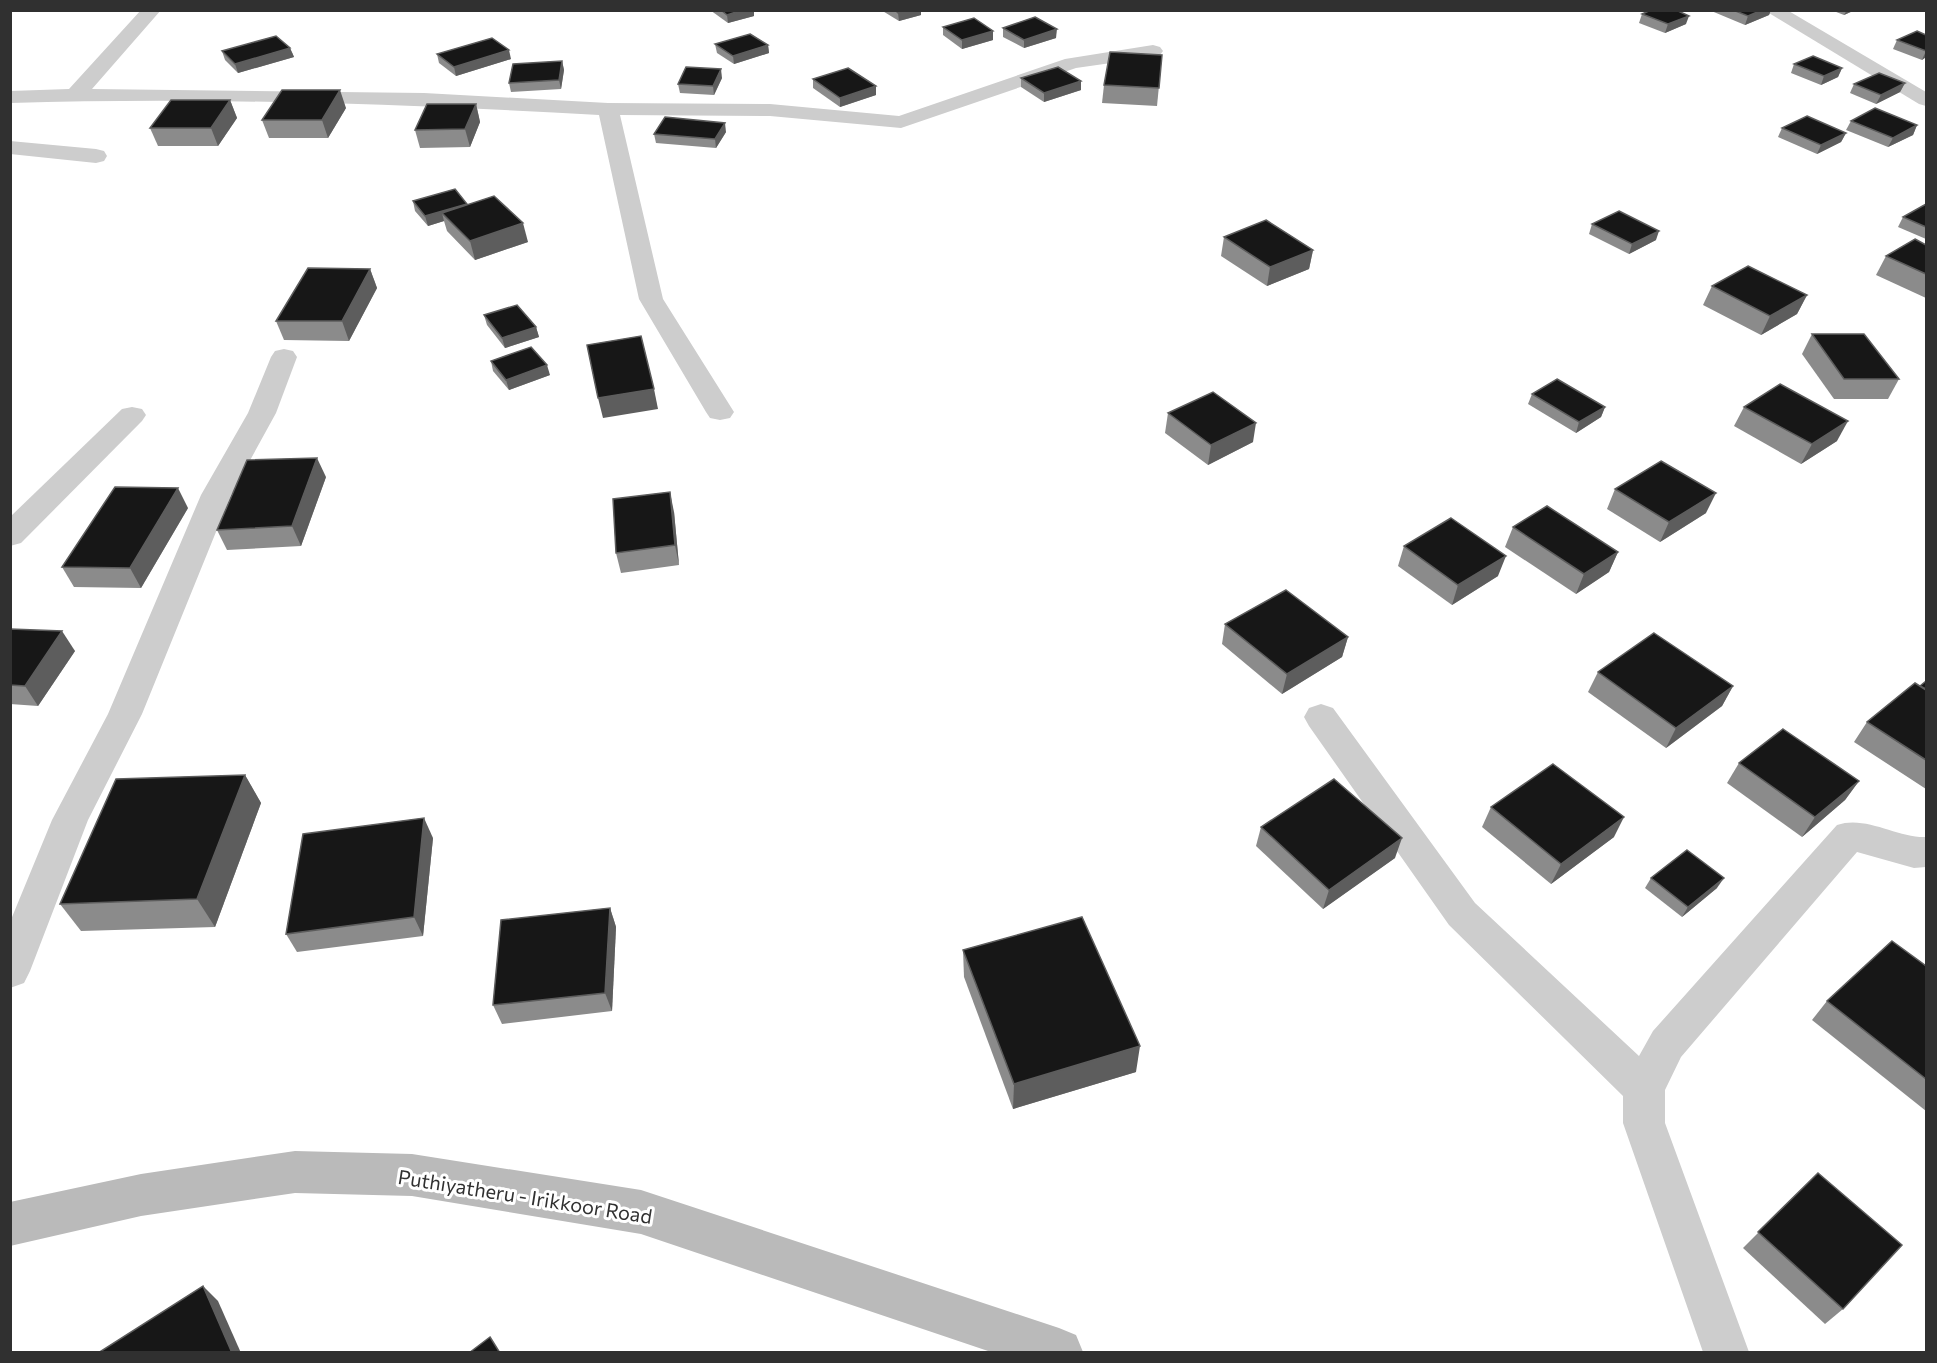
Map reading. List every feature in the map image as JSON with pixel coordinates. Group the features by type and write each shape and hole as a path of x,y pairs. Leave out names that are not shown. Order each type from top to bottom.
{"main road":[{"name":"Puthiyatheru - Irikkoor Road","path":"10,1224 141,1195 295,1172 412,1175 641,1212 1059,1353"}],"street":[{"path":"75,95 152,10"},
{"path":"1773,10 1926,100"},
{"path":"10,97 75,95 424,99 608,109 770,110 901,122 1072,63 1152,51"},
{"path":"608,109 651,299 720,412"},
{"path":"10,147 96,156"},
{"path":"10,970 70,820 125,714 216,495 262,413 284,357"},
{"path":"10,536 39,504 96,453 132,415"},
{"path":"1321,717 1462,914 1644,1088"},
{"path":"1726,1353 1644,1123 1644,1088 1667,1044 1850,835 1914,853 1926,852"}],"building":[{"path":"721,10 742,10 727,15"},
{"path":"1651,10 1676,10 1689,16 1668,24 1642,14"},
{"path":"1733,10 1762,10 1748,16"},
{"path":"1035,17 1057,29 1024,40 1003,28"},
{"path":"974,18 993,31 962,40 943,27"},
{"path":"1917,31 1926,35 1926,51 1897,40"},
{"path":"750,34 768,45 733,56 715,44"},
{"path":"276,36 290,48 235,64 222,51"},
{"path":"492,38 509,50 454,67 437,54"},
{"path":"1110,52 1162,55 1159,88 1104,85"},
{"path":"1813,56 1842,68 1824,76 1794,64"},
{"path":"562,61 559,80 509,83 513,64"},
{"path":"686,67 721,69 713,86 678,84"},
{"path":"1058,67 1081,81 1044,93 1021,78"},
{"path":"848,68 876,86 840,98 813,79"},
{"path":"1879,73 1905,83 1881,95 1854,84"},
{"path":"282,90 340,90 322,120 262,120"},
{"path":"171,100 230,100 211,128 150,128"},
{"path":"427,104 476,104 465,129 415,130"},
{"path":"1875,108 1917,125 1893,138 1851,121"},
{"path":"1807,116 1846,133 1821,145 1782,128"},
{"path":"665,117 725,123 715,139 654,134"},
{"path":"455,189 467,204 425,216 413,201"},
{"path":"494,196 523,223 470,241 442,213"},
{"path":"1926,204 1926,227 1903,217"},
{"path":"1619,211 1659,231 1632,244 1592,224"},
{"path":"1266,220 1313,250 1270,267 1224,237"},
{"path":"1915,239 1926,245 1926,274 1886,256"},
{"path":"1748,266 1807,295 1770,316 1712,286"},
{"path":"308,268 370,269 342,321 276,321"},
{"path":"517,305 536,327 502,338 484,315"},
{"path":"1812,334 1864,334 1899,379 1844,379"},
{"path":"641,336 654,389 598,398 587,345"},
{"path":"531,347 547,365 506,380 491,361"},
{"path":"1557,379 1605,407 1579,422 1532,394"},
{"path":"1780,384 1848,421 1812,444 1744,407"},
{"path":"1213,392 1256,423 1211,445 1168,413"},
{"path":"317,458 292,526 217,530 247,460"},
{"path":"1661,461 1716,493 1669,522 1615,489"},
{"path":"115,487 178,488 130,568 62,567"},
{"path":"670,492 675,545 616,553 613,499"},
{"path":"1547,506 1618,552 1584,574 1513,527"},
{"path":"1451,518 1506,556 1458,585 1404,546"},
{"path":"1286,590 1348,637 1287,674 1225,624"},
{"path":"10,629 62,631 25,686 10,685"},
{"path":"1654,633 1733,686 1676,728 1598,672"},
{"path":"1926,681 1926,689 1920,686"},
{"path":"1915,683 1926,690 1926,760 1867,722"},
{"path":"1783,729 1859,781 1815,817 1739,763"},
{"path":"1553,764 1624,817 1561,864 1491,807"},
{"path":"245,775 197,899 60,904 116,779"},
{"path":"1334,779 1402,838 1329,890 1261,827"},
{"path":"424,818 414,917 286,934 303,834"},
{"path":"1687,850 1724,878 1688,907 1651,878"},
{"path":"610,908 605,993 493,1005 501,920"},
{"path":"1082,917 1140,1046 1014,1084 963,950"},
{"path":"1892,941 1926,966 1926,1079 1827,1001"},
{"path":"1818,1173 1902,1245 1843,1309 1758,1232"},
{"path":"203,1286 232,1353 98,1353"},
{"path":"490,1337 500,1353 469,1353"}]}
